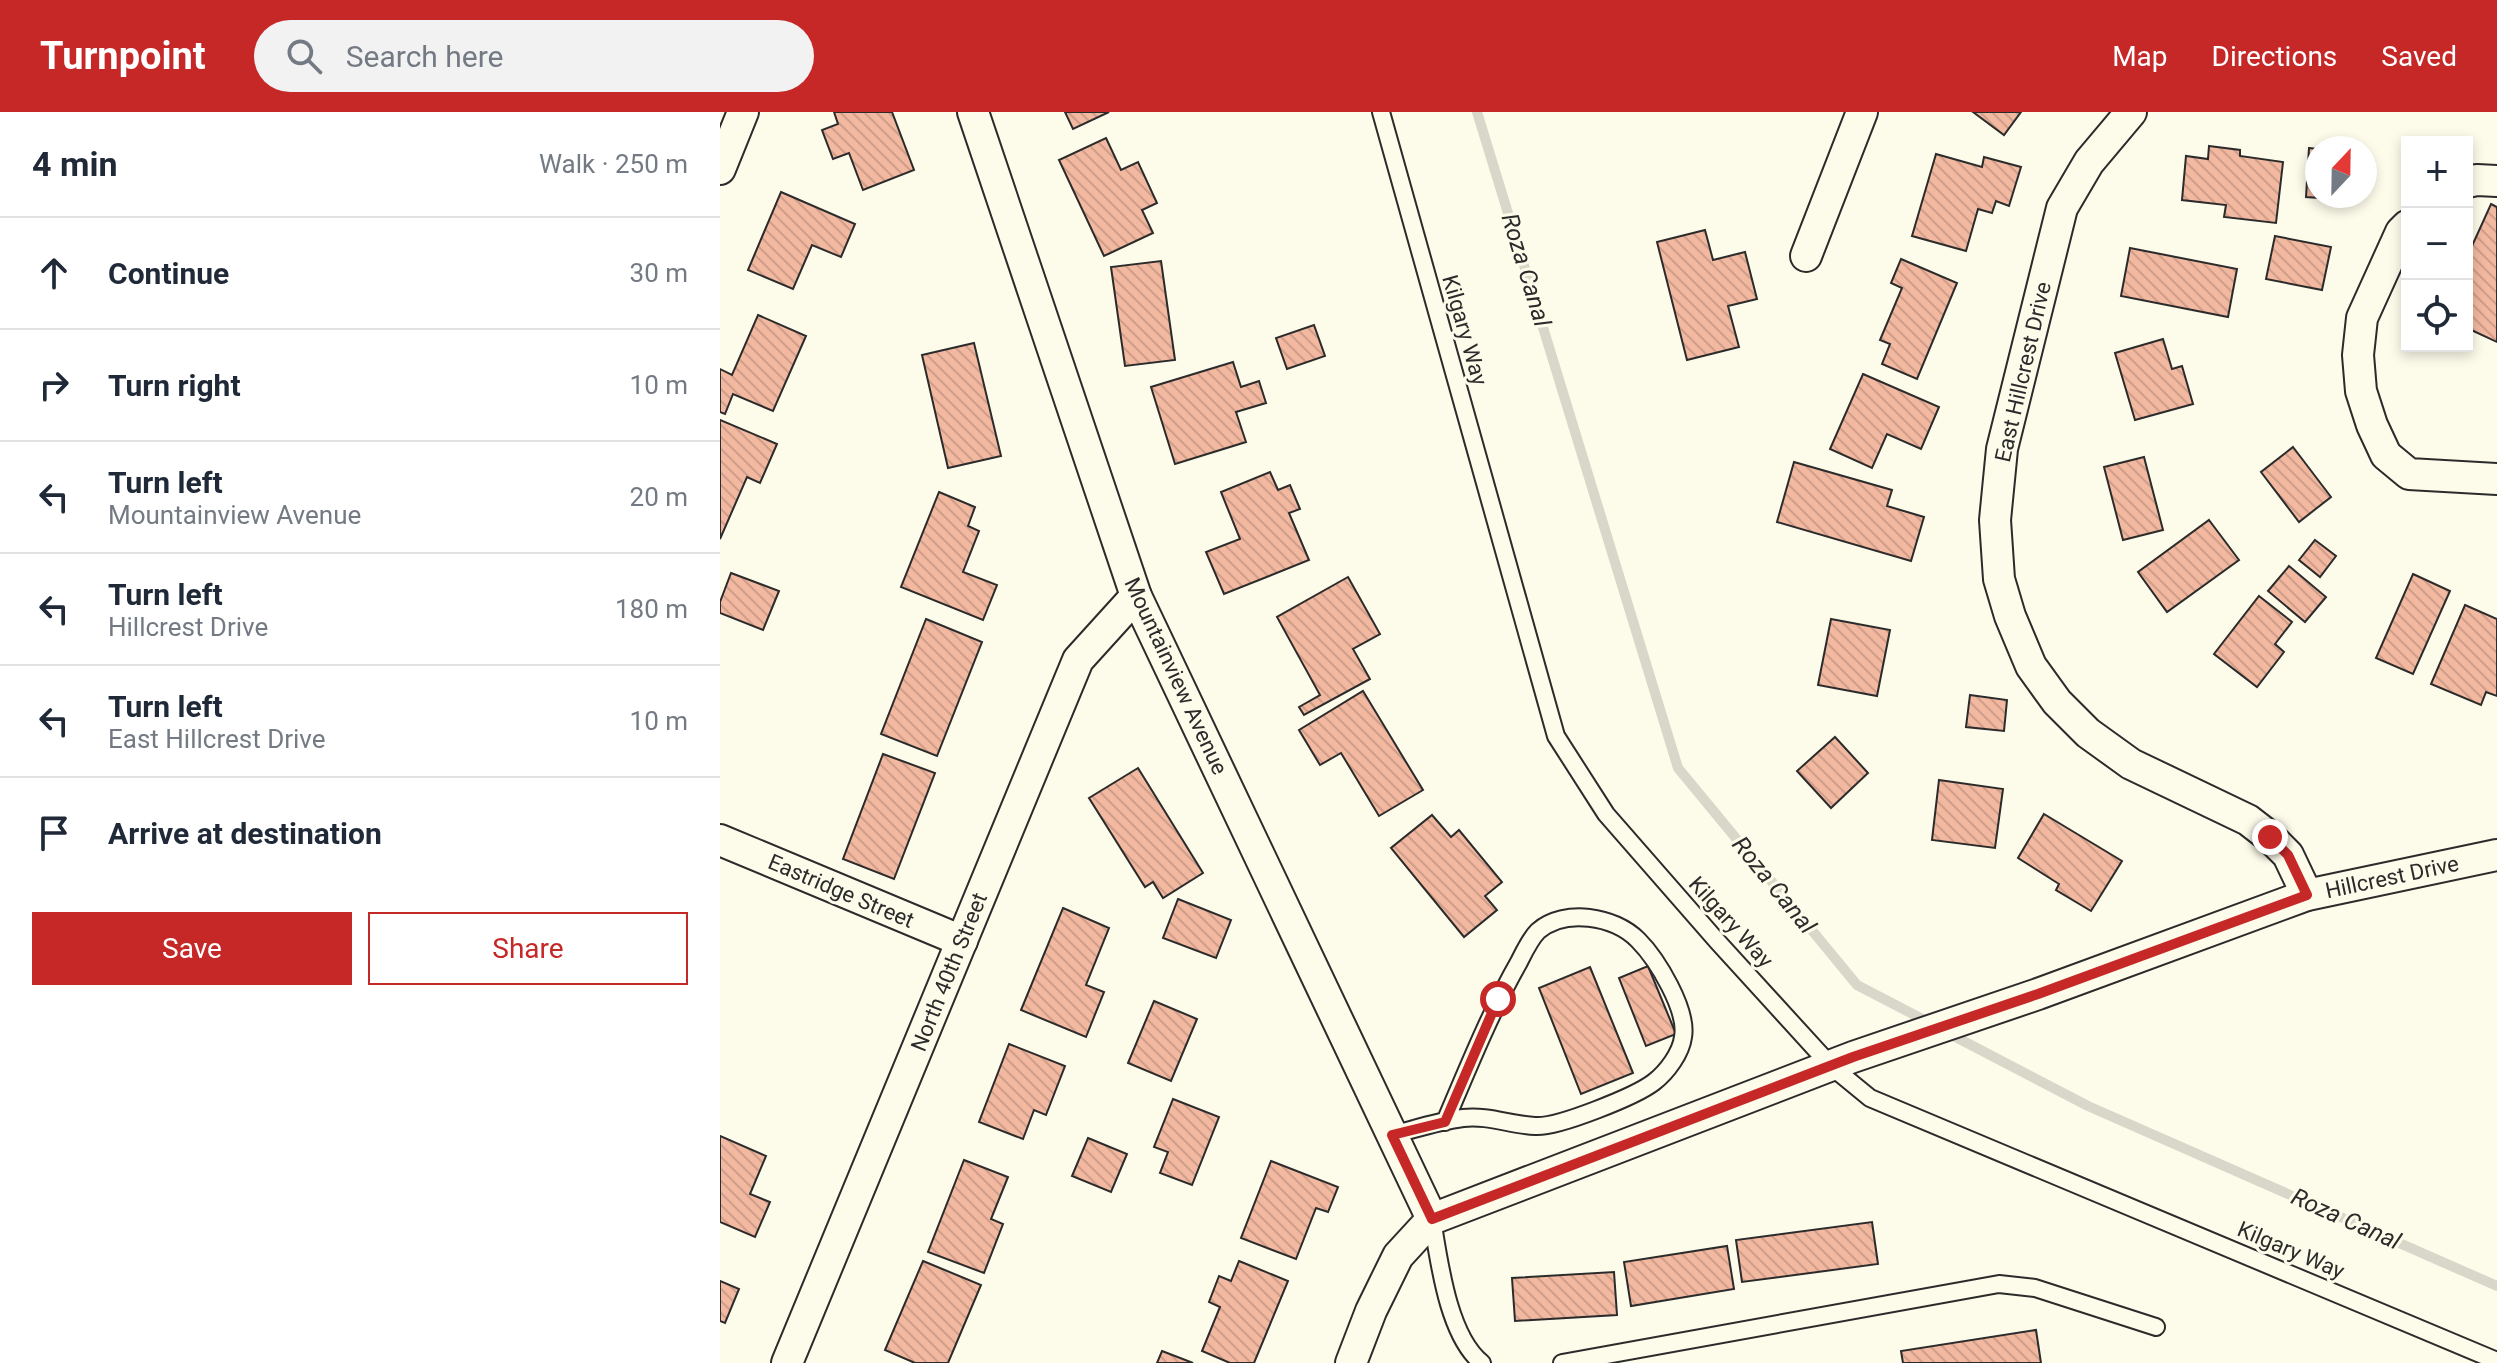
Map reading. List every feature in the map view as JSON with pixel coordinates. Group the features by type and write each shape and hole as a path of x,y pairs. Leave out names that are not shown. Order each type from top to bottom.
{"street":[{"path":"720,169 743,112"},
{"name":"Mountainview Avenue","path":"973,112 1136,596 1432,1219"},
{"path":"1806,256 1862,112"},
{"name":"East Hillcrest Drive","path":"2131,112 2089,162 2062,208 2002,449 1995,520 1999,579 2010,616 2031,666 2067,712 2088,733 2131,764 2259,828 2288,855 2307,895"},
{"path":"2473,181 2497,181"},
{"path":"2401,232 2362,318 2358,355 2361,391 2372,425 2386,455 2409,474 2497,479"},
{"name":"North 40th Street","path":"787,1363 1078,660 1136,596"},
{"name":"Eastridge Street","path":"720,840 962,941"},
{"name":"Hillcrest Drive","path":"1432,1219 1842,1061 2038,994 2307,895 2497,855"},
{"path":"1351,1363 1371,1311 1398,1256 1432,1219"}],"lane":[{"name":"Kilgary Way","path":"1381,112 1556,736 1606,814 1717,941 1842,1061 1870,1098 2497,1361"},
{"path":"1392,1135 1464,1118 1497,1119 1537,1127 1600,1107 1653,1083 1679,1052 1684,1035 1676,996 1638,939 1614,924 1581,916 1554,920 1536,933 1498,999 1445,1122"},
{"path":"1432,1219 1442,1281 1465,1344 1482,1363"},
{"path":"1562,1363 1999,1284 2035,1288 2156,1327"}],"building":[{"path":"834,112 892,112 914,170 863,190 849,153 833,159 822,130 838,124"},
{"path":"1065,112 1109,112 1073,129"},
{"path":"1973,112 2021,112 2004,135"},
{"path":"1106,138 1121,170 1138,162 1157,203 1142,210 1153,233 1104,256 1059,160"},
{"path":"2209,146 2240,150 2240,156 2283,162 2276,223 2224,217 2226,205 2182,200 2186,156 2208,159"},
{"path":"1936,154 1982,167 1984,157 2021,167 2009,206 1996,201 1992,213 1978,209 1966,251 1912,236"},
{"path":"781,192 855,224 841,257 812,245 793,289 748,270"},
{"path":"2491,204 2497,207 2497,342 2473,331 2473,244"},
{"path":"1705,230 1713,260 1745,252 1757,299 1728,306 1739,347 1687,360 1657,242"},
{"path":"2275,236 2331,247 2322,290 2266,279"},
{"path":"2130,248 2237,269 2228,317 2121,296"},
{"path":"1901,259 1957,283 1917,379 1882,364 1890,344 1880,340 1902,288 1891,283"},
{"path":"1161,261 1175,360 1125,366 1111,267"},
{"path":"758,315 806,336 773,411 733,394 725,414 720,412 720,369 732,375"},
{"path":"1314,325 1325,356 1287,369 1276,338"},
{"path":"2163,339 2172,369 2182,366 2193,404 2135,420 2115,353"},
{"path":"974,343 1001,456 948,468 922,355"},
{"path":"1233,362 1241,387 1259,381 1266,403 1236,412 1246,442 1175,464 1151,387"},
{"path":"1863,374 1939,407 1921,449 1887,434 1872,468 1830,449"},
{"path":"720,420 777,444 760,483 747,477 720,539"},
{"path":"2293,447 2331,497 2299,522 2261,472"},
{"path":"2144,457 2163,530 2123,540 2104,467"},
{"path":"1794,462 1892,490 1887,506 1924,517 1911,561 1777,522"},
{"path":"1270,472 1278,490 1290,485 1300,509 1289,513 1309,560 1224,594 1206,552 1240,539 1221,492"},
{"path":"939,492 975,507 968,526 979,531 963,572 997,585 983,620 901,587"},
{"path":"2209,520 2239,560 2167,612 2138,572"},
{"path":"2315,540 2336,556 2320,577 2299,560"},
{"path":"2289,566 2326,597 2305,622 2268,591"},
{"path":"731,573 779,591 763,630 720,613 720,602"},
{"path":"2413,574 2450,591 2413,674 2376,658"},
{"path":"1348,577 1380,634 1353,649 1370,679 1304,715 1299,707 1320,695 1277,617"},
{"path":"2259,596 2292,622 2275,644 2284,652 2257,687 2214,654"},
{"path":"2465,605 2497,619 2497,696 2486,692 2481,705 2431,684"},
{"path":"926,619 982,642 937,756 881,734"},
{"path":"1831,619 1890,630 1877,696 1818,685"},
{"path":"1363,691 1423,790 1379,816 1341,753 1320,765 1299,730"},
{"path":"1970,695 2007,700 2004,731 1966,727"},
{"path":"1835,737 1868,773 1831,808 1797,771"},
{"path":"883,754 935,773 894,879 843,859"},
{"path":"1138,768 1203,873 1163,898 1153,882 1145,887 1089,798"},
{"path":"1939,780 2003,789 1995,848 1932,840"},
{"path":"2044,814 2122,861 2091,911 2056,890 2059,884 2018,858"},
{"path":"1432,815 1451,837 1459,830 1502,882 1485,896 1497,910 1464,937 1391,848"},
{"path":"1178,899 1231,920 1216,958 1163,938"},
{"path":"1063,908 1109,928 1086,985 1104,992 1086,1037 1021,1010"},
{"path":"1648,966 1676,1034 1646,1046 1619,978"},
{"path":"1590,967 1633,1073 1581,1094 1539,988"},
{"path":"1154,1001 1197,1019 1171,1081 1128,1063"},
{"path":"1009,1044 1065,1066 1046,1115 1034,1110 1023,1139 979,1122"},
{"path":"1173,1099 1219,1117 1192,1185 1160,1173 1168,1152 1154,1147"},
{"path":"720,1136 766,1156 750,1194 770,1202 755,1237 720,1222"},
{"path":"1088,1138 1127,1154 1111,1192 1072,1176"},
{"path":"964,1160 1008,1177 991,1219 1003,1224 984,1273 928,1252"},
{"path":"1271,1161 1338,1187 1328,1212 1316,1208 1296,1259 1241,1238"},
{"path":"1872,1222 1878,1264 1742,1282 1736,1240"},
{"path":"1727,1246 1734,1289 1631,1306 1624,1262"},
{"path":"923,1261 981,1285 948,1363 915,1363 885,1350"},
{"path":"1239,1261 1288,1281 1254,1363 1230,1363 1202,1351 1220,1307 1209,1302 1219,1276 1231,1281"},
{"path":"1614,1272 1617,1315 1515,1321 1512,1278"},
{"path":"720,1281 739,1289 725,1323 720,1321"},
{"path":"2036,1330 2041,1363 1903,1363 1901,1351"},
{"path":"1162,1351 1193,1363 1157,1363"}],"waterway":[{"name":"Roza Canal","path":"1477,112 1678,768 1857,985 1930,1023"},
{"name":"Roza Canal","path":"1948,1033 2088,1106 2497,1286"}],"route":[{"path":"1498,999 1445,1122 1392,1135 1432,1219 1853,1057 2038,994 2307,895 2288,855 2270,837"}]}
